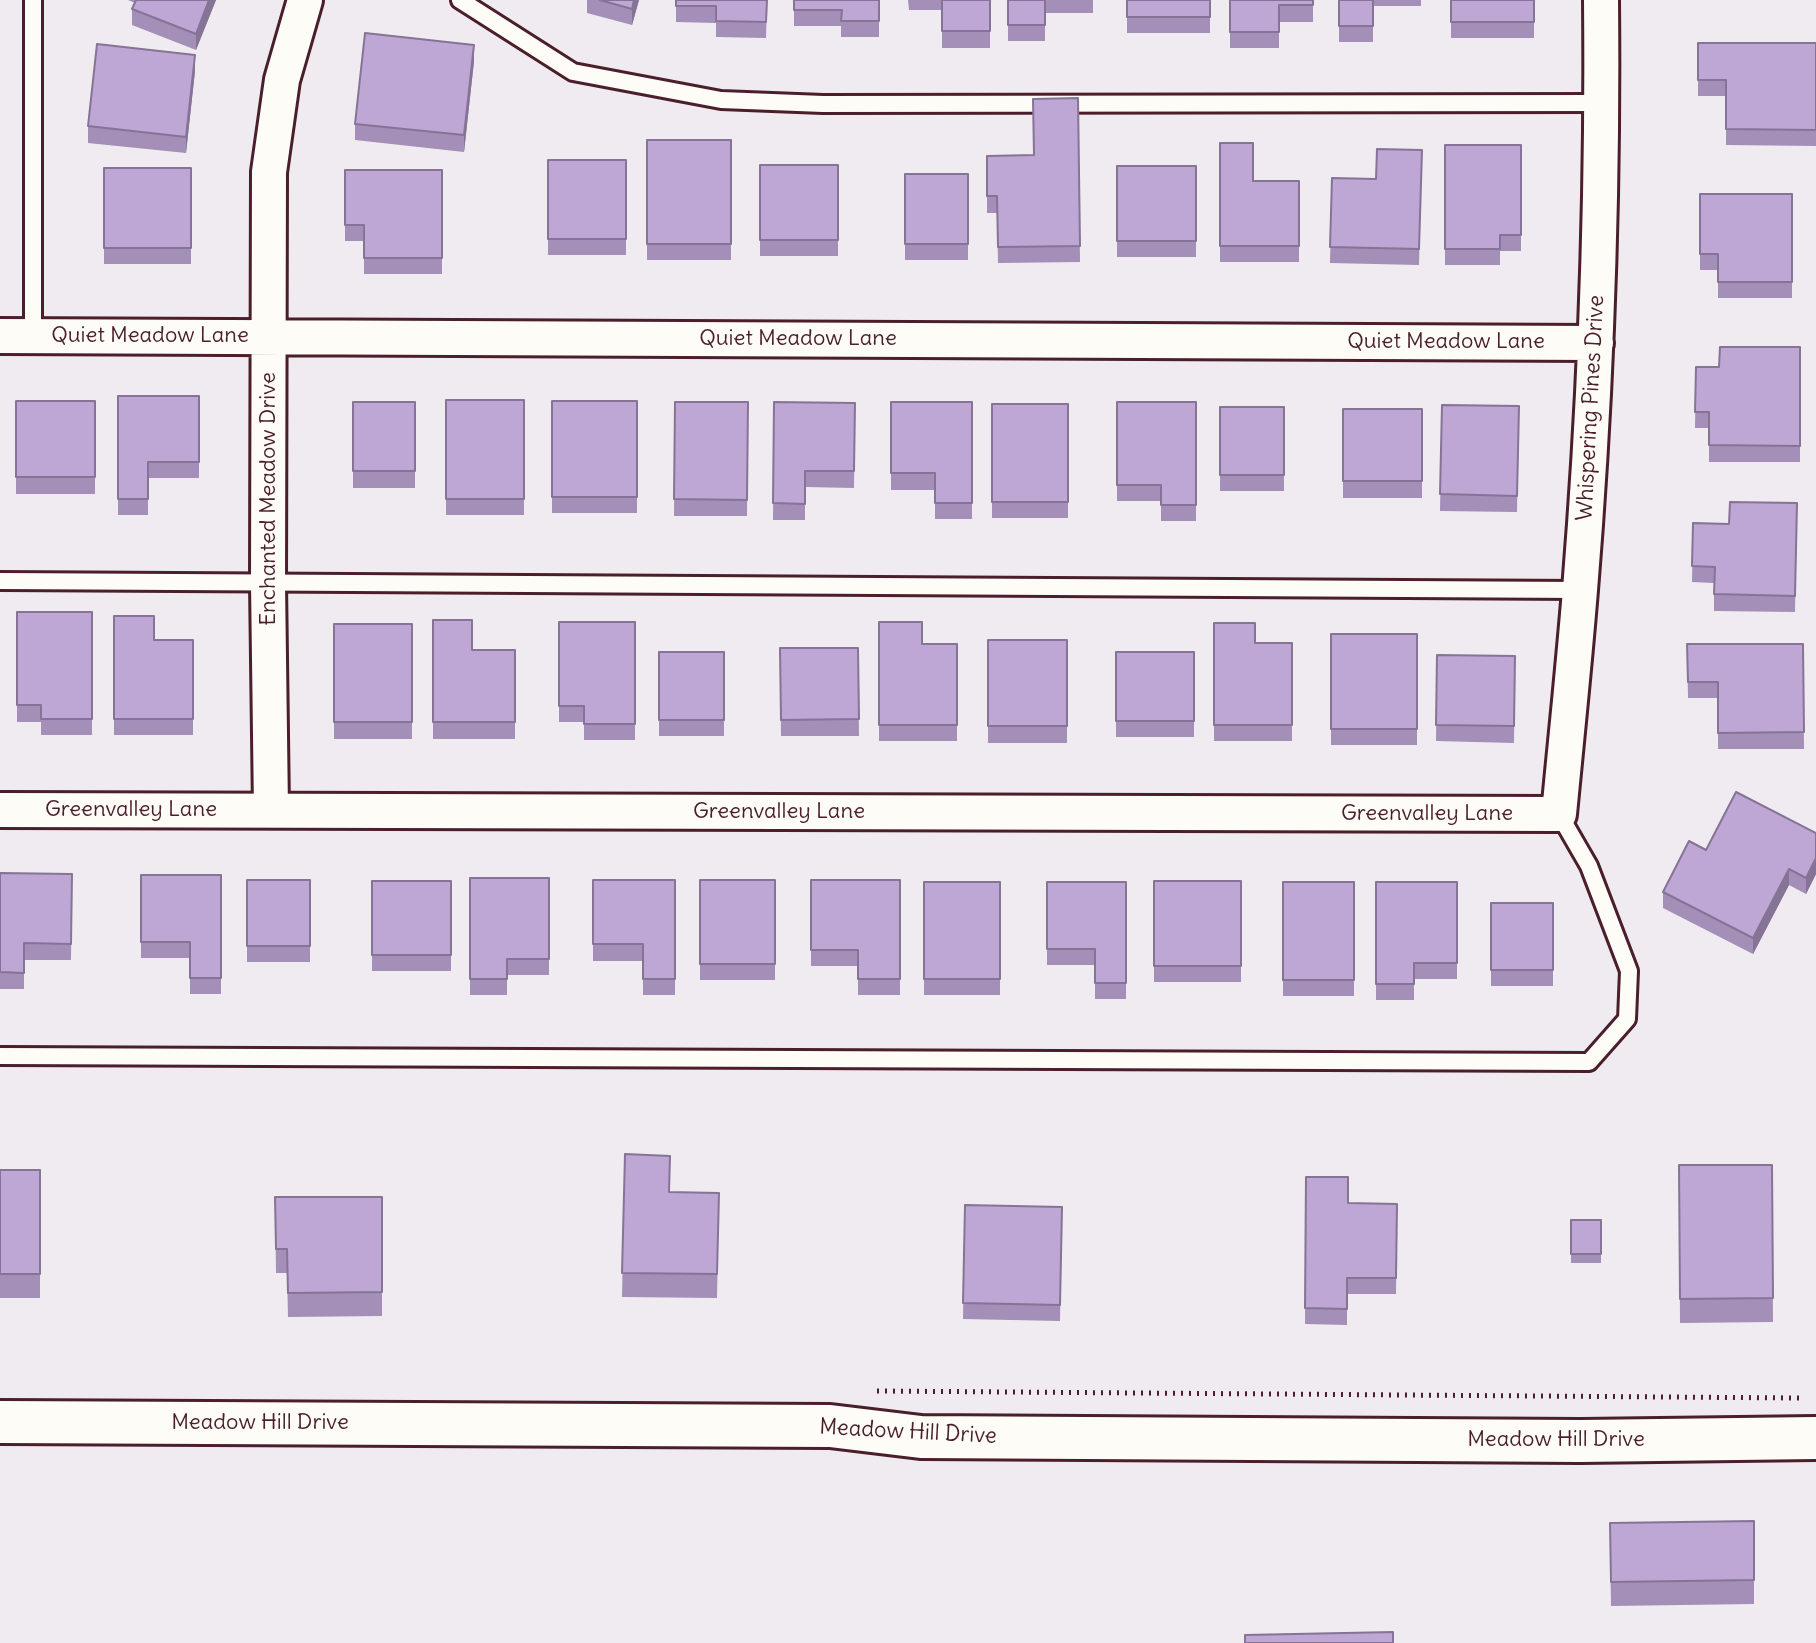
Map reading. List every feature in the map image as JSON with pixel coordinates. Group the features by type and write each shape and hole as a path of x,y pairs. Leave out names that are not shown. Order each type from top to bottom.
{"street":[{"name":"Enchanted Meadow Drive","path":"271,810 269,172 282,80 305,0"},
{"name":"Whispering Pines Drive","path":"1559,814 1580,590 1596,343 1602,103 1601,0"},
{"name":"Quiet Meadow Lane","path":"16,336 1596,343"},
{"name":"Greenvalley Lane","path":"0,810 1559,814"},
{"name":"Meadow Hill Drive","path":"0,1422 830,1426 921,1437 1581,1441 1810,1418"}],"lane":[{"path":"16,336 33,0"},
{"path":"460,0 573,72 721,100 823,104 1602,103"},
{"path":"0,581 1580,590"},
{"path":"0,1056 1589,1062 1627,1019 1629,971 1589,866 1559,814"}],"path":[{"path":"871,1391 1793,1397 1810,1418"}],"building":[{"path":"136,0 209,0 196,34 132,9"},
{"path":"600,0 634,0 632,9"},
{"path":"676,0 767,0 766,22 716,21 716,6 676,6"},
{"path":"794,0 879,0 879,21 841,21 842,10 794,10"},
{"path":"942,0 990,0 990,31 942,31"},
{"path":"1008,0 1045,0 1045,25 1008,25"},
{"path":"1127,0 1210,0 1210,17 1127,17"},
{"path":"1230,0 1313,0 1313,5 1279,5 1279,32 1230,32"},
{"path":"1339,0 1373,0 1373,26 1339,26"},
{"path":"1451,0 1534,0 1534,22 1451,22"},
{"path":"365,33 474,45 464,135 355,124"},
{"path":"1698,43 1816,43 1816,130 1726,129 1726,80 1698,80"},
{"path":"97,44 195,55 186,137 88,126"},
{"path":"1078,98 1080,246 998,247 997,196 987,196 987,156 1034,155 1033,99"},
{"path":"647,140 731,140 731,244 647,244"},
{"path":"1220,143 1253,143 1253,181 1299,181 1299,246 1220,246"},
{"path":"1445,145 1521,145 1521,235 1500,235 1500,249 1445,249"},
{"path":"1377,149 1422,150 1419,249 1330,247 1332,178 1376,179"},
{"path":"548,160 626,160 626,239 548,239"},
{"path":"760,165 838,165 838,240 760,240"},
{"path":"1117,166 1196,166 1196,241 1117,241"},
{"path":"104,168 191,168 191,248 104,248"},
{"path":"345,170 442,170 442,258 364,258 364,225 345,225"},
{"path":"905,174 968,174 968,244 905,244"},
{"path":"1700,194 1792,194 1792,282 1718,282 1718,254 1700,254"},
{"path":"1720,347 1800,347 1800,446 1709,445 1709,412 1695,412 1696,367 1719,367"},
{"path":"118,396 199,396 199,462 148,462 148,499 118,499"},
{"path":"446,400 524,400 524,499 446,499"},
{"path":"16,401 95,401 95,477 16,477"},
{"path":"552,401 637,401 637,497 552,497"},
{"path":"353,402 415,402 415,471 353,471"},
{"path":"675,402 748,402 747,500 674,499"},
{"path":"774,402 855,403 854,471 805,471 805,504 773,503"},
{"path":"891,402 972,402 972,503 935,503 935,473 891,473"},
{"path":"1117,402 1196,402 1196,505 1161,505 1161,485 1117,485"},
{"path":"992,404 1068,404 1068,502 992,502"},
{"path":"1442,405 1519,406 1517,496 1440,494"},
{"path":"1220,407 1284,407 1284,475 1220,475"},
{"path":"1343,409 1422,409 1422,481 1343,481"},
{"path":"1730,502 1797,503 1795,596 1714,594 1715,567 1692,566 1693,523 1729,524"},
{"path":"17,612 92,612 92,719 41,719 41,705 17,705"},
{"path":"114,616 154,616 154,640 193,640 193,719 114,719"},
{"path":"433,620 472,620 472,650 515,650 515,722 433,722"},
{"path":"559,622 635,622 635,724 584,724 584,706 559,706"},
{"path":"879,622 922,622 922,644 957,644 957,725 879,725"},
{"path":"1214,623 1255,623 1255,643 1292,643 1292,725 1214,725"},
{"path":"334,624 412,624 412,722 334,722"},
{"path":"1331,634 1417,634 1417,729 1331,729"},
{"path":"988,640 1067,640 1067,726 988,726"},
{"path":"1687,644 1803,644 1804,732 1718,733 1718,682 1688,682"},
{"path":"780,648 858,648 859,719 781,720"},
{"path":"659,652 724,652 724,720 659,720"},
{"path":"1116,652 1194,652 1194,721 1116,721"},
{"path":"1437,655 1515,656 1514,726 1436,725"},
{"path":"1736,792 1816,833 1816,858 1806,878 1789,869 1753,938 1663,892 1689,841 1706,850"},
{"path":"0,873 72,874 71,944 24,943 24,973 0,972"},
{"path":"141,875 221,875 221,978 190,978 190,942 141,942"},
{"path":"470,878 549,878 549,959 507,959 507,979 470,979"},
{"path":"247,880 310,880 310,946 247,946"},
{"path":"593,880 675,880 675,979 643,979 643,944 593,944"},
{"path":"700,880 775,880 775,964 700,964"},
{"path":"811,880 900,880 900,979 858,979 858,950 811,950"},
{"path":"372,881 451,881 451,955 372,955"},
{"path":"1154,881 1241,881 1241,966 1154,966"},
{"path":"924,882 1000,882 1000,979 924,979"},
{"path":"1047,882 1126,882 1126,983 1095,983 1095,949 1047,949"},
{"path":"1283,882 1354,882 1354,980 1283,980"},
{"path":"1376,882 1457,882 1457,963 1414,963 1414,984 1376,984"},
{"path":"1491,903 1553,903 1553,970 1491,970"},
{"path":"625,1154 670,1156 669,1192 719,1193 717,1274 622,1273"},
{"path":"1679,1165 1772,1165 1773,1298 1680,1299"},
{"path":"0,1170 40,1170 40,1274 0,1274"},
{"path":"1306,1177 1348,1177 1348,1203 1397,1204 1396,1278 1347,1278 1347,1309 1305,1308"},
{"path":"275,1197 382,1197 382,1292 288,1293 287,1249 276,1249"},
{"path":"965,1205 1062,1207 1060,1305 963,1303"},
{"path":"1571,1220 1601,1220 1601,1254 1571,1254"},
{"path":"1754,1521 1754,1580 1611,1582 1610,1523"},
{"path":"1393,1632 1393,1643 1245,1643 1245,1635"}]}
